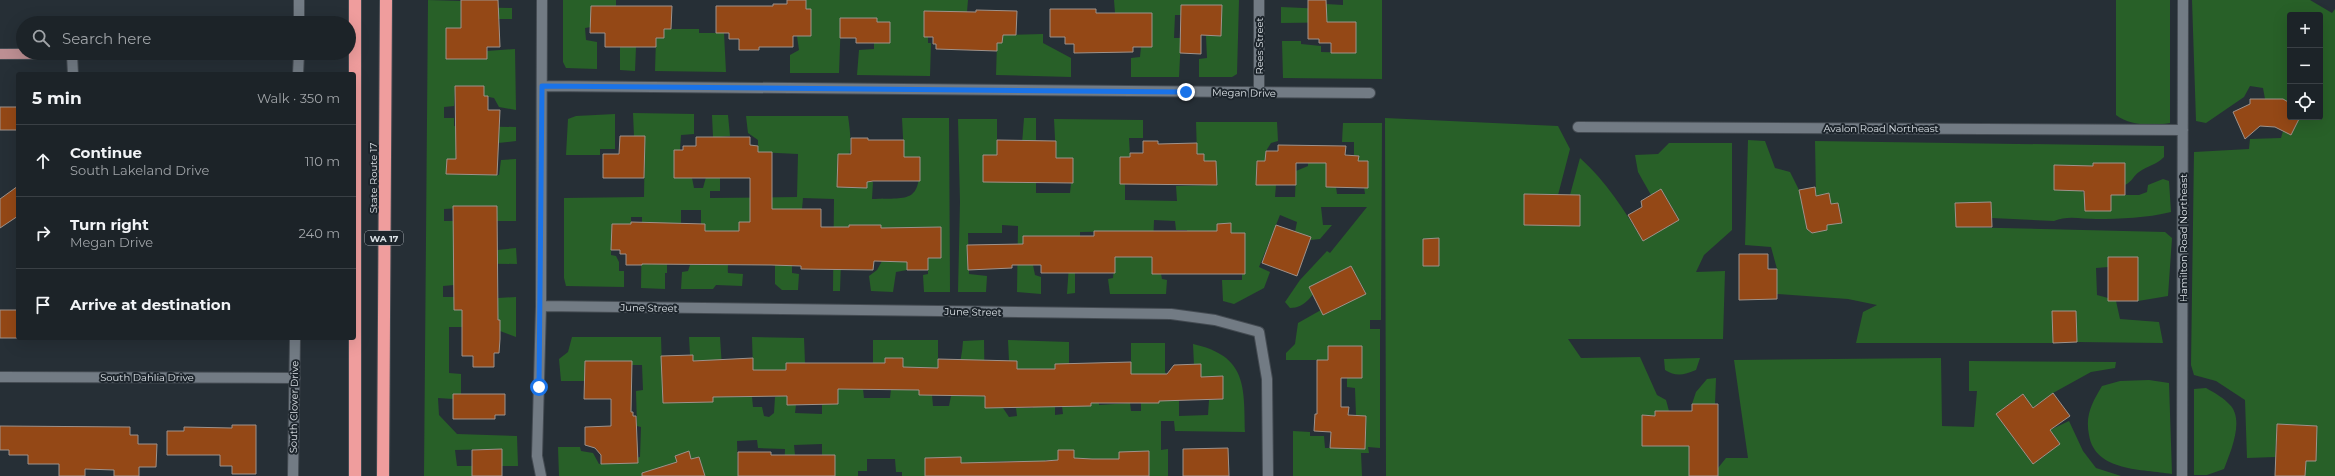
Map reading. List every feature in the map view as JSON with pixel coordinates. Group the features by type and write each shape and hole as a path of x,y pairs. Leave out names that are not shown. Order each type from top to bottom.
{"highway":[{"name":"State Route 17","path":"355,0 355,16"},
{"name":"State Route 17","path":"383,476 386,0"},
{"name":"State Route 17","path":"355,60 355,72"},
{"name":"State Route 17","path":"355,340 355,476"}],"main road":[{"path":"0,54 16,54"}],"street":[{"path":"299,0 299,16"},
{"path":"541,476 537,456 541,306 542,0"},
{"name":"Rees Street","path":"1259,0 1259,93"},
{"name":"Hamilton Road Northeast","path":"2182,476 2183,0"},
{"path":"72,60 73,72"},
{"path":"298,72 299,60"},
{"name":"Megan Drive","path":"542,86 1370,93"},
{"name":"Avalon Road Northeast","path":"1578,127 2183,130"},
{"name":"June Street","path":"541,306 1171,314 1215,320 1259,332 1267,379 1268,476"},
{"name":"South Clover Drive","path":"293,476 295,340"},
{"name":"South Dahlia Drive","path":"0,377 295,378"}],"green space":[{"path":"428,0 461,1 462,7 512,8 512,19 470,19 446,59 487,59 487,51 515,49 516,110 499,107 494,98 484,96 484,86 455,86 454,106 444,107 444,118 454,118 454,126 516,127 516,141 498,143 456,159 447,159 447,174 499,175 501,160 516,159 516,221 497,221 497,206 444,209 444,221 453,221 497,250 516,248 517,264 454,263 454,285 443,286 443,297 454,297 454,310 498,310 498,298 516,297 516,337 500,331 500,320 462,321 462,327 449,327 449,373 461,374 461,394 453,394 453,399 438,398 439,415 457,434 517,436 518,466 502,466 502,449 455,450 457,466 472,466 472,476 424,476"},
{"path":"563,0 616,0 616,6 591,6 591,27 585,28 586,40 597,42 597,69 566,68 563,62"},
{"path":"806,0 968,0 967,12 924,12 924,36 928,37 928,43 931,43 930,76 857,75 859,50 874,49 874,43 890,43 890,22 877,22 877,18 841,18 839,73 790,73 790,55 799,50 797,36 811,36 811,9 806,9"},
{"path":"1114,0 1239,0 1237,74 1232,77 1199,77 1199,59 1207,58 1206,36 1221,36 1221,6 1181,5 1181,15 1175,15 1174,38 1181,38 1179,77 1131,77 1131,58 1140,57 1141,47 1152,46 1152,13 1115,13"},
{"path":"1343,0 1382,0 1382,79 1283,78 1282,41 1301,41 1301,44 1321,46 1321,52 1355,53 1355,22 1281,23 1281,7 1326,9 1326,4 1343,5"},
{"path":"2116,0 2170,0 2170,123 2156,125 2135,123 2122,119 2116,115"},
{"path":"2192,0 2310,0 2332,13 2335,9 2335,476 2305,476 2306,461 2317,426 2277,424 2275,457 2247,458 2245,400 2216,381 2194,375 2191,365 2194,152 2249,149 2250,139 2281,138 2283,131 2291,135 2298,120 2323,120 2323,12 2287,12 2287,101 2283,99 2265,99 2263,88 2250,86 2244,97 2206,123 2196,121"},
{"path":"664,29 699,29 699,33 724,33 726,72 655,71 656,38 664,38"},
{"path":"1043,34 1043,43 1071,58 1071,77 996,75 997,43 1002,43 1003,35"},
{"path":"620,42 626,42 627,47 636,47 635,71 620,70"},
{"path":"633,113 694,114 694,134 681,135 680,150 674,151 674,178 692,178 694,188 703,188 717,137 713,137 712,115 728,115 730,136 720,137 720,191 710,191 710,198 797,197 798,154 758,152 758,140 748,133 746,116 848,116 850,153 837,187 867,188 867,182 873,182 872,199 896,198 911,195 918,183 920,157 904,157 902,118 949,118 950,292 924,292 923,275 928,274 928,258 941,257 941,227 907,228 907,270 896,272 893,292 871,291 869,276 877,270 882,261 897,261 880,234 880,225 849,225 849,233 842,233 840,291 833,291 834,199 803,198 802,209 794,209 793,214 792,273 799,274 798,290 782,290 775,284 775,248 771,247 772,204 750,203 750,222 740,222 728,266 728,273 743,274 742,286 716,285 713,289 681,289 682,272 688,271 690,265 704,265 705,224 701,224 701,210 681,210 681,223 667,223 667,273 665,273 665,289 641,288 642,217 631,217 631,224 612,224 611,255 616,256 619,262 619,271 624,271 624,287 566,286 564,278 564,198 644,197 645,136 634,136"},
{"path":"615,114 615,149 600,149 600,155 566,155 568,119 576,116"},
{"path":"1024,118 1036,118 1036,193 1070,193 1071,183 1073,183 1072,158 1056,158 1054,119 1143,120 1143,138 1129,138 1130,157 1120,158 1120,184 1125,184 1125,200 1177,201 1176,186 1217,185 1216,161 1204,161 1197,154 1196,122 1277,122 1278,141 1271,143 1266,151 1265,161 1257,161 1256,184 1276,185 1275,197 1295,197 1296,171 1308,166 1308,162 1326,163 1326,187 1336,187 1337,194 1365,194 1364,187 1368,187 1368,161 1358,161 1358,156 1354,155 1354,142 1342,142 1343,123 1382,123 1381,320 1370,320 1370,329 1380,329 1380,448 1368,447 1369,453 1361,453 1362,476 1293,476 1293,431 1310,432 1310,436 1324,436 1325,448 1365,448 1366,416 1356,416 1355,388 1347,387 1347,378 1362,377 1362,346 1328,346 1328,360 1286,360 1286,353 1295,344 1298,323 1321,310 1324,315 1366,293 1351,266 1319,282 1309,300 1300,306 1290,308 1285,302 1300,280 1327,251 1330,253 1367,207 1321,207 1323,225 1332,225 1320,239 1310,240 1311,237 1295,232 1297,222 1280,215 1259,267 1270,272 1264,288 1234,304 1223,301 1222,280 1242,280 1242,274 1245,274 1245,233 1231,233 1231,223 1217,224 1217,231 1208,231 1187,268 1187,230 1176,230 1175,221 1154,220 1152,274 1161,274 1162,279 1167,280 1166,294 1110,294 1108,279 1113,278 1115,257 1132,257 1132,231 1080,232 1080,267 1075,268 1075,293 1067,294 1071,236 1033,265 1035,275 1041,277 1041,294 1017,292 1018,226 1002,225 1002,233 968,233 969,274 987,276 986,292 958,292 960,202 958,119 997,119 997,155 983,155 983,181 1022,144"},
{"path":"1385,118 1558,126 1570,149 1558,195 1524,194 1524,225 1580,225 1580,195 1570,195 1580,158 1598,176 1622,207 1643,241 1679,219 1661,189 1651,195 1638,172 1635,155 1658,154 1669,143 1732,143 1732,230 1704,255 1696,272 1725,271 1723,339 1568,339 1581,358 1640,357 1657,395 1666,400 1669,411 1655,411 1655,416 1642,415 1642,446 1689,446 1689,476 1386,476"},
{"path":"1748,140 1765,141 1775,168 1790,172 1799,190 1807,229 1812,233 1827,230 1827,225 1842,222 1838,203 1831,204 1829,193 1816,196 1815,141 2164,146 2164,157 2158,162 2139,172 2130,182 2125,185 2125,163 2093,163 2093,167 2054,165 2054,190 2080,190 2084,193 2085,211 2110,211 2111,195 2139,195 2147,192 2148,185 2163,179 2169,181 2171,212 2134,218 2064,218 2054,221 1992,218 1991,202 1955,203 1956,227 2165,232 2172,238 2168,296 2138,301 2137,257 2108,257 2108,267 2096,268 2097,295 2108,298 2108,301 2116,301 2120,319 2159,322 2163,343 2077,342 2076,311 2052,311 2053,343 1856,343 1863,312 1877,305 1848,299 1777,294 1777,269 1771,247 1745,245"},
{"path":"572,337 661,337 663,403 713,402 712,372 706,372 706,360 693,361 690,355 689,337 720,337 723,383 733,383 733,397 752,397 753,407 762,407 764,416 769,417 774,413 775,397 779,396 779,370 753,370 752,337 804,338 805,363 787,363 796,405 795,413 822,414 822,404 838,404 838,369 863,389 864,398 890,398 891,389 903,389 903,358 885,358 885,363 873,363 873,340 938,340 938,368 919,368 919,395 932,395 933,406 949,406 961,358 963,341 984,340 985,408 1003,408 1009,417 1017,416 1016,408 1033,408 1033,369 1017,369 1017,361 1009,361 1008,340 1069,342 1069,364 1055,364 1055,415 1063,414 1062,406 1091,406 1092,380 1098,381 1099,405 1130,403 1131,411 1141,411 1141,403 1158,403 1159,374 1131,374 1131,343 1165,343 1165,372 1179,392 1179,416 1208,415 1209,400 1223,399 1223,377 1201,377 1194,365 1193,344 1211,349 1224,356 1233,365 1239,375 1244,401 1245,432 1175,431 1174,421 1161,421 1161,450 1168,449 1168,476 1149,476 1148,451 1119,452 1119,459 1092,476 1091,459 1074,458 1074,450 1059,450 1058,460 1045,460 1045,476 1022,476 1021,461 985,462 985,475 961,470 961,457 925,458 925,476 902,476 902,472 896,472 895,459 867,459 867,471 858,471 858,476 835,476 822,455 822,444 794,445 795,455 792,455 784,476 785,449 758,448 757,440 737,441 738,476 705,476 699,457 691,459 689,452 675,456 677,462 664,466 656,476 559,476 558,447 580,447 581,451 593,453 599,464 640,457 641,427 637,426 636,391 643,390 642,365 632,365 631,361 585,361 585,381 561,381 559,359 568,352"},
{"path":"1700,358 1696,370 1692,372 1673,374 1665,370 1664,359"},
{"path":"1941,358 1942,426 1974,427 1977,391 1969,391 1969,361 2116,362 2115,368 2091,372 2053,393 2033,408 2023,394 1996,414 2033,464 2060,444 2050,430 2069,421 2083,451 2096,468 2121,476 1718,476 1718,468 1726,458 1748,458 1734,360"},
{"path":"1716,378 1715,404 1692,404 1696,392 1707,379"},
{"path":"2149,380 2169,383 2172,474 2135,469 2110,462 2100,456 2093,447 2089,435 2088,421 2090,409 2102,386 2120,381"},
{"path":"2206,388 2222,398 2231,406 2235,413 2236,420 2235,438 2224,469 2207,475 2194,475 2194,389"}],"building":[{"path":"461,0 498,0 500,47 487,47 487,59 446,59 446,28 461,28"},
{"path":"787,0 806,0 806,9 811,9 811,36 793,36 793,47 759,47 759,50 739,50 739,39 729,39 729,33 716,33 716,6 773,6 773,4 787,4"},
{"path":"1308,0 1326,0 1327,22 1356,22 1356,53 1331,53 1331,43 1319,43 1319,39 1308,39"},
{"path":"1181,5 1222,5 1221,36 1201,35 1201,54 1180,53"},
{"path":"591,6 672,6 671,29 664,29 664,38 656,38 656,47 605,47 605,33 590,33"},
{"path":"1050,9 1096,9 1096,13 1152,13 1152,47 1133,47 1133,52 1074,53 1074,44 1065,44 1065,37 1050,37"},
{"path":"976,10 1017,11 1016,35 1003,35 1002,43 997,43 997,51 936,49 936,44 933,44 933,37 924,37 924,11 976,12"},
{"path":"840,18 877,18 877,22 890,22 890,43 856,43 856,38 840,38"},
{"path":"455,86 484,86 484,96 488,96 488,110 500,110 497,175 446,174 447,159 456,159"},
{"path":"2250,99 2283,99 2287,101 2287,120 2298,120 2291,135 2275,127 2260,126 2245,139 2233,112 2250,104"},
{"path":"0,107 16,107 16,130 0,130"},
{"path":"620,136 645,136 644,178 603,178 603,154 619,154"},
{"path":"696,137 750,137 750,145 758,146 758,152 772,152 772,209 821,209 821,227 881,225 881,228 941,227 941,258 928,258 928,270 907,270 907,262 874,261 873,270 801,269 801,266 771,265 626,265 626,254 620,254 620,250 611,250 612,224 631,224 631,222 705,224 705,231 739,231 739,222 750,222 750,178 674,178 674,150 683,150 683,146 696,146"},
{"path":"851,138 868,138 868,140 904,140 904,157 920,157 920,181 873,181 867,182 867,188 837,187 838,154 851,154"},
{"path":"997,140 1056,141 1056,158 1073,158 1073,183 983,182 983,155 997,155"},
{"path":"1143,141 1158,141 1158,144 1197,143 1197,154 1204,154 1204,161 1216,161 1217,185 1120,184 1120,157 1130,157 1130,153 1143,153"},
{"path":"1278,145 1346,146 1345,155 1359,156 1358,161 1368,161 1368,188 1326,187 1326,163 1296,163 1296,185 1256,185 1257,161 1265,161 1266,151 1278,151"},
{"path":"2093,163 2125,163 2125,195 2111,195 2111,211 2085,211 2084,191 2054,190 2054,165 2093,166"},
{"path":"16,187 16,217 0,228 0,199"},
{"path":"1815,187 1816,196 1829,193 1831,204 1838,203 1842,223 1827,225 1827,230 1812,233 1807,229 1799,190"},
{"path":"1661,189 1679,220 1643,241 1628,215 1642,207 1641,201"},
{"path":"1524,194 1580,195 1580,226 1524,225"},
{"path":"1991,202 1992,227 1956,227 1955,203"},
{"path":"453,206 497,206 498,320 500,320 500,339 499,353 494,353 494,367 473,367 473,356 462,356 462,310 454,310"},
{"path":"1231,223 1231,233 1245,233 1245,274 1152,274 1152,257 1115,257 1115,273 1041,273 1041,265 1012,265 1012,268 968,270 967,245 1023,244 1023,236 1094,236 1094,231 1217,231 1217,224"},
{"path":"1276,225 1311,237 1297,276 1262,263"},
{"path":"1439,238 1439,266 1423,266 1423,239"},
{"path":"1739,254 1768,254 1768,269 1777,269 1777,299 1739,300"},
{"path":"2108,257 2138,257 2138,301 2108,301"},
{"path":"1351,266 1366,294 1323,315 1309,287"},
{"path":"0,310 16,310 16,338 0,338"},
{"path":"2052,311 2076,311 2077,342 2053,343"},
{"path":"1328,346 1362,346 1362,378 1341,378 1341,407 1349,407 1348,415 1366,416 1365,449 1330,448 1331,432 1314,431 1315,414 1317,414 1317,360 1328,360"},
{"path":"693,355 693,361 753,358 753,370 786,370 786,363 885,363 885,358 903,358 903,367 938,368 938,359 1017,361 1017,369 1055,369 1055,364 1131,362 1131,374 1167,374 1174,365 1201,364 1201,377 1223,376 1223,399 1159,401 1159,403 1091,403 1091,406 985,408 985,396 919,395 919,390 838,389 838,404 787,405 787,396 713,397 713,402 663,403 661,356"},
{"path":"585,361 632,361 631,412 633,412 633,416 636,416 638,463 601,464 601,455 595,448 585,445 585,427 611,426 611,399 584,399"},
{"path":"2053,393 2070,416 2050,430 2060,444 2033,464 1996,414 2023,394 2033,408"},
{"path":"453,394 505,394 505,415 495,415 495,419 453,419"},
{"path":"1692,404 1718,404 1718,476 1689,476 1689,446 1642,446 1642,415 1655,416 1655,411 1692,411"},
{"path":"2277,424 2317,426 2316,461 2306,461 2305,476 2275,476"},
{"path":"232,425 256,425 256,474 232,474 232,466 220,466 220,455 167,455 167,431 184,431 184,427 232,428"},
{"path":"0,426 130,427 130,435 138,435 138,444 157,444 156,467 139,467 139,476 114,476 114,470 85,469 85,476 59,476 59,464 28,464 28,455 9,455 9,450 0,450"},
{"path":"1228,448 1229,476 1183,476 1183,449"},
{"path":"502,449 502,476 472,476 472,450"},
{"path":"1058,450 1074,450 1074,458 1092,459 1119,459 1119,452 1149,451 1149,476 925,476 925,458 961,457 961,463 1045,461 1058,460"},
{"path":"689,451 691,459 699,457 705,476 642,476 642,473 677,462 675,456"},
{"path":"738,452 771,452 771,455 835,455 835,476 738,476"}],"route":[{"path":"539,387 542,86 1186,92"}]}
